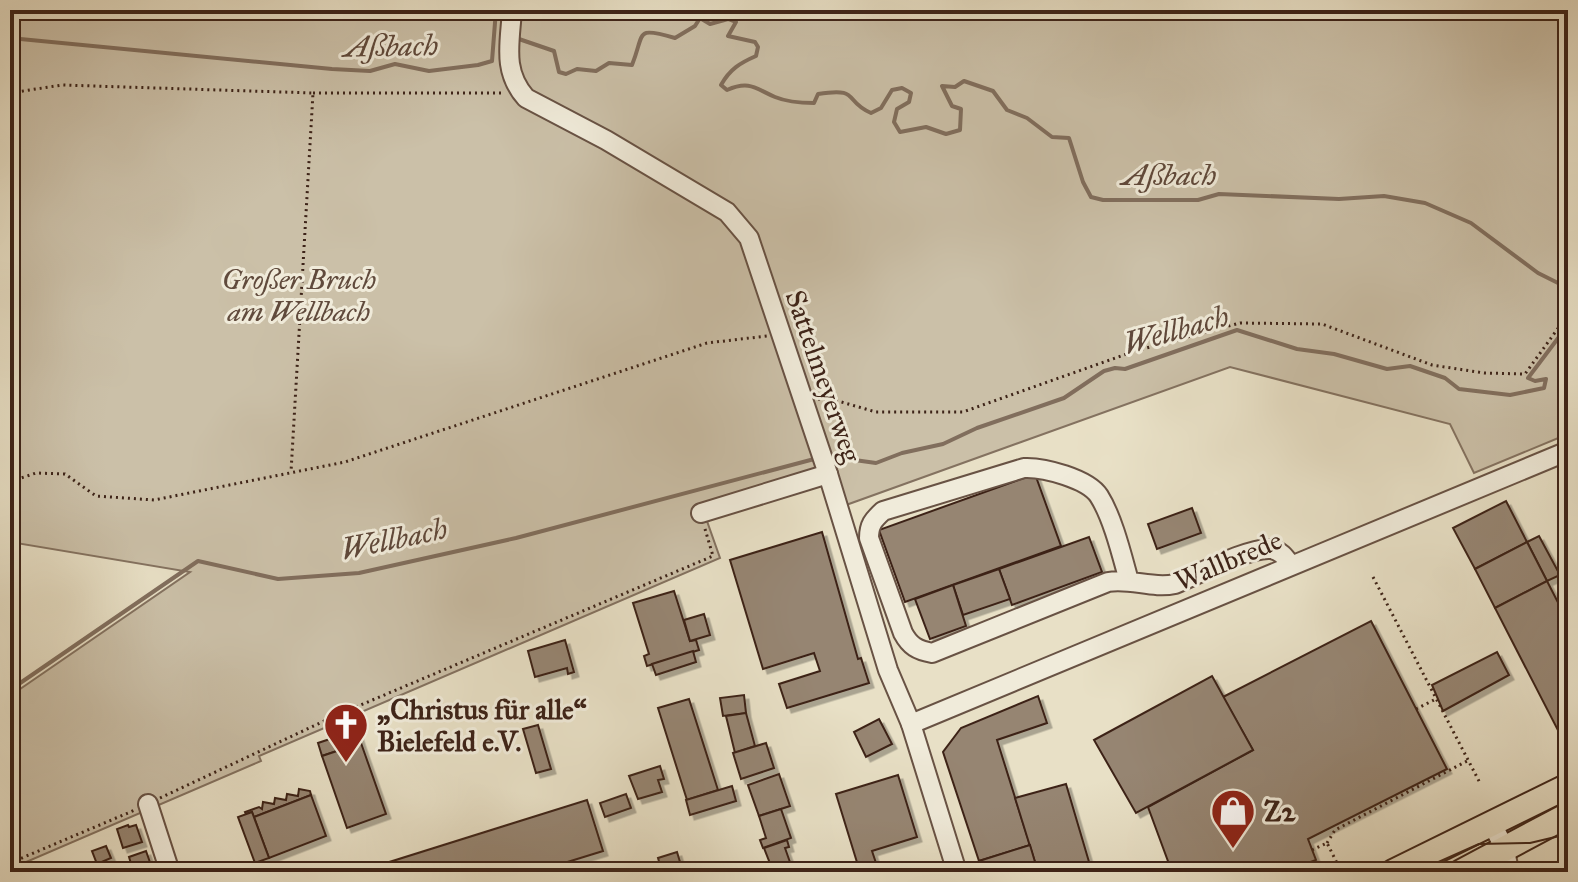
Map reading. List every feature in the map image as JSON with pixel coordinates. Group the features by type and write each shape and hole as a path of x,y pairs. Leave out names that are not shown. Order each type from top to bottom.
{"main road":[{"path":"1393,872 1568,786"},
{"path":"1461,872 1508,862 1568,815"}],"street":[{"path":"512,10 509,71 521,93"},
{"name":"Sattelmeyerweg","path":"521,93 727,212 749,238 828,474 888,670 911,724 957,872"},
{"name":"Wallbrede","path":"911,724 1568,451"},
{"path":"1129,581 1104,505 1097,493 1073,479 1035,467 883,511 869,528 869,538 903,633 909,644 932,653 1108,582 1129,581 1162,587 1254,551 1271,549 1282,553 1290,564"},
{"path":"701,513 828,474"},
{"path":"148,804 170,872"},
{"path":"1492,824 1508,862"}],"path":[{"path":"10,93 62,85 313,93 521,93"},
{"path":"291,473 313,93"},
{"path":"802,399 831,399 876,412 963,412 1135,351 1240,323 1322,324 1432,365 1484,373 1525,374 1564,320 1568,320"},
{"path":"10,479 36,473 65,474 96,496 154,500 345,462 707,343 781,334"},
{"path":"10,863 148,804 337,715 713,556 701,513"},
{"path":"1373,577 1480,783"},
{"path":"1416,709 1436,699"},
{"path":"1312,850 1327,843 1335,830 1469,760"},
{"path":"1327,843 1338,865"},
{"path":"1508,862 1563,863"}],"green space":[{"name":"Großer Bruch am Wellbach","path":"10,10 1568,10 1568,434 1474,473 1450,424 1230,367 846,505 822,482 707,521 720,558 259,756 261,761 10,869 10,696 190,572 10,542"}],"building":[{"path":"1035,474 1061,546 905,602 879,530"},
{"path":"1506,501 1527,542 1475,569 1453,528"},
{"path":"1192,508 1201,533 1157,549 1148,524"},
{"path":"822,532 858,659 861,658 869,683 787,708 779,684 820,671 814,653 763,669 730,560"},
{"path":"1539,536 1560,575 1547,581 1527,542"},
{"path":"1089,537 1102,572 1012,605 999,569"},
{"path":"1527,542 1547,581 1495,608 1475,569"},
{"path":"999,569 1010,599 963,615 953,585"},
{"path":"1547,581 1568,622 1568,740 1564,742 1495,608"},
{"path":"953,585 966,626 930,639 915,599"},
{"path":"674,591 690,641 696,640 699,650 647,666 644,656 649,654 633,603"},
{"path":"704,614 710,635 690,641 684,620"},
{"path":"1371,621 1447,769 1308,839 1316,860 1283,872 1172,872 1148,807 1253,750 1223,697"},
{"path":"565,640 574,672 568,674 567,668 535,677 528,651"},
{"path":"693,651 696,662 656,675 652,664"},
{"path":"1497,652 1509,675 1443,711 1432,685"},
{"path":"1212,676 1253,750 1136,813 1094,740"},
{"path":"744,695 746,713 723,716 720,698"},
{"path":"1038,696 1047,723 997,740 1030,845 979,861 943,752 961,728"},
{"path":"689,699 718,790 687,800 658,708"},
{"path":"746,713 755,746 735,753 726,716"},
{"path":"879,719 892,744 866,757 854,732"},
{"path":"538,725 551,769 536,773 523,729"},
{"path":"357,730 361,743 322,756 318,743"},
{"path":"361,743 386,814 347,828 322,756"},
{"path":"766,743 774,768 741,779 733,753"},
{"path":"660,766 664,779 658,780 662,792 638,799 629,776"},
{"path":"779,774 790,806 759,816 748,785"},
{"path":"898,775 917,837 872,851 879,872 860,872 836,794"},
{"path":"1066,784 1092,872 1038,872 1015,798"},
{"path":"732,786 736,801 690,815 686,800"},
{"path":"299,789 310,791 311,795 254,817 252,812 245,812 259,807 262,809 263,802 274,804 275,798 286,800 287,794 298,796"},
{"path":"626,794 631,808 605,817 600,803"},
{"path":"311,795 326,836 269,858 254,817"},
{"path":"587,800 603,851 535,872 386,872 383,864"},
{"path":"781,809 791,838 763,848 760,840 766,838 759,816"},
{"path":"252,812 269,858 255,863 238,817"},
{"path":"136,825 142,842 123,848 117,829"},
{"path":"787,840 789,847 785,848 791,865 773,871 764,848"},
{"path":"1030,845 1038,872 982,872 979,861"},
{"path":"106,846 111,858 97,864 92,851"},
{"path":"146,851 152,868 125,872 124,869 132,867 129,857"},
{"path":"677,852 683,872 662,872 658,858"},
{"path":"383,864 386,872 359,872"}],"waterway":[{"name":"Aßbach","path":"10,38 332,69 370,71 395,64 429,71 492,61 496,10"},
{"name":"Aßbach","path":"516,38 554,51 559,72 566,74 577,69 596,71 609,63 632,65 641,39 647,33 675,38 695,26 700,18 710,24 728,19 736,22 728,36 755,42 758,47 756,56 736,67 724,79 721,85 727,90 747,86 784,100 809,103 814,103 818,94 840,92 871,113 881,108 892,90 902,88 911,93 909,102 897,109 894,122 900,132 926,127 946,134 960,130 961,109 952,106 942,86 955,87 964,81 993,91 1007,110 1027,118 1052,137 1069,138 1091,197 1103,200 1198,200 1219,194 1339,199 1384,196 1425,203 1471,223 1538,273 1568,288"},
{"name":"Wellbach","path":"833,457 876,463 902,453 943,444 977,428 1064,398 1104,371 1125,369 1237,330 1297,349 1334,354 1387,369 1410,366 1445,378 1459,389 1510,395 1544,388 1546,379 1535,381 1528,378 1568,325"},
{"name":"Wellbach","path":"10,690 198,561 278,579 359,573 516,538 818,458"}],"tram line":[{"path":"1416,872 1479,844 1530,843 1568,834"}],"place":[{"name":"„Christus für alle“ Bielefeld e.V.","path":"346,764"},
{"name":"Z2","path":"1233,850"}]}
